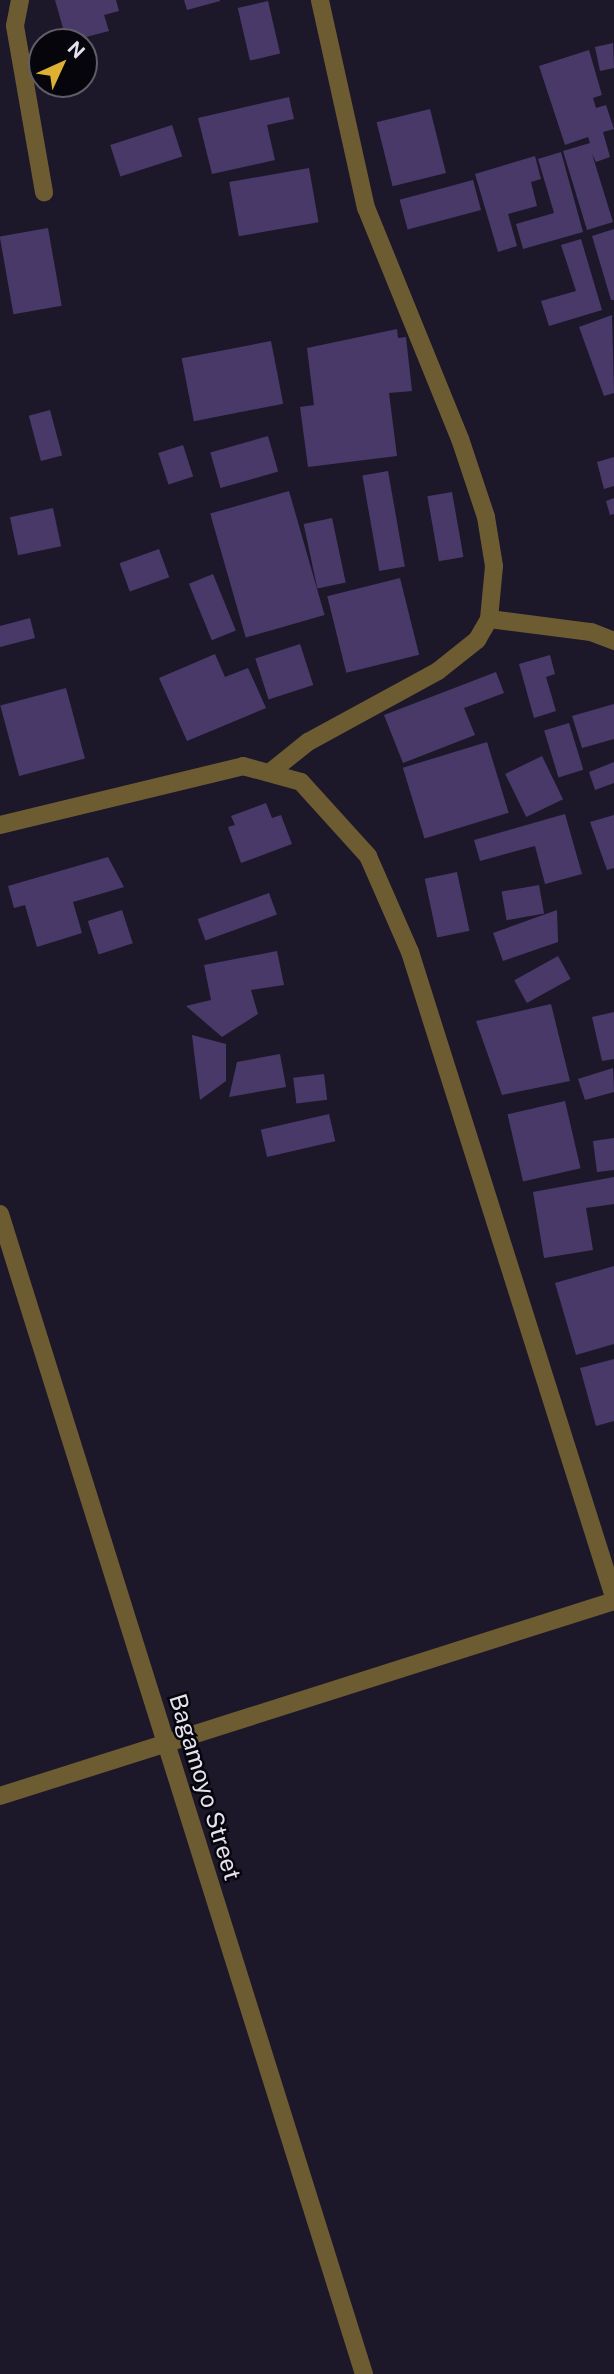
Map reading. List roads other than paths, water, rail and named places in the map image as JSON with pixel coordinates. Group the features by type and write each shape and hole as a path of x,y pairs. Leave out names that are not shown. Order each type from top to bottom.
{"street":[{"path":"20,0 15,26 44,192"},
{"path":"273,770 308,742 438,671 477,640 489,619 494,566 486,517 366,208 320,0"},
{"path":"489,619 591,632 614,641"},
{"path":"0,825 243,766 273,770 301,782 327,806 368,856 410,952 614,1599 410,1662 271,1712 164,1740 0,1796"},
{"name":"Bagamoyo Street","path":"0,1214 364,2374"}]}
